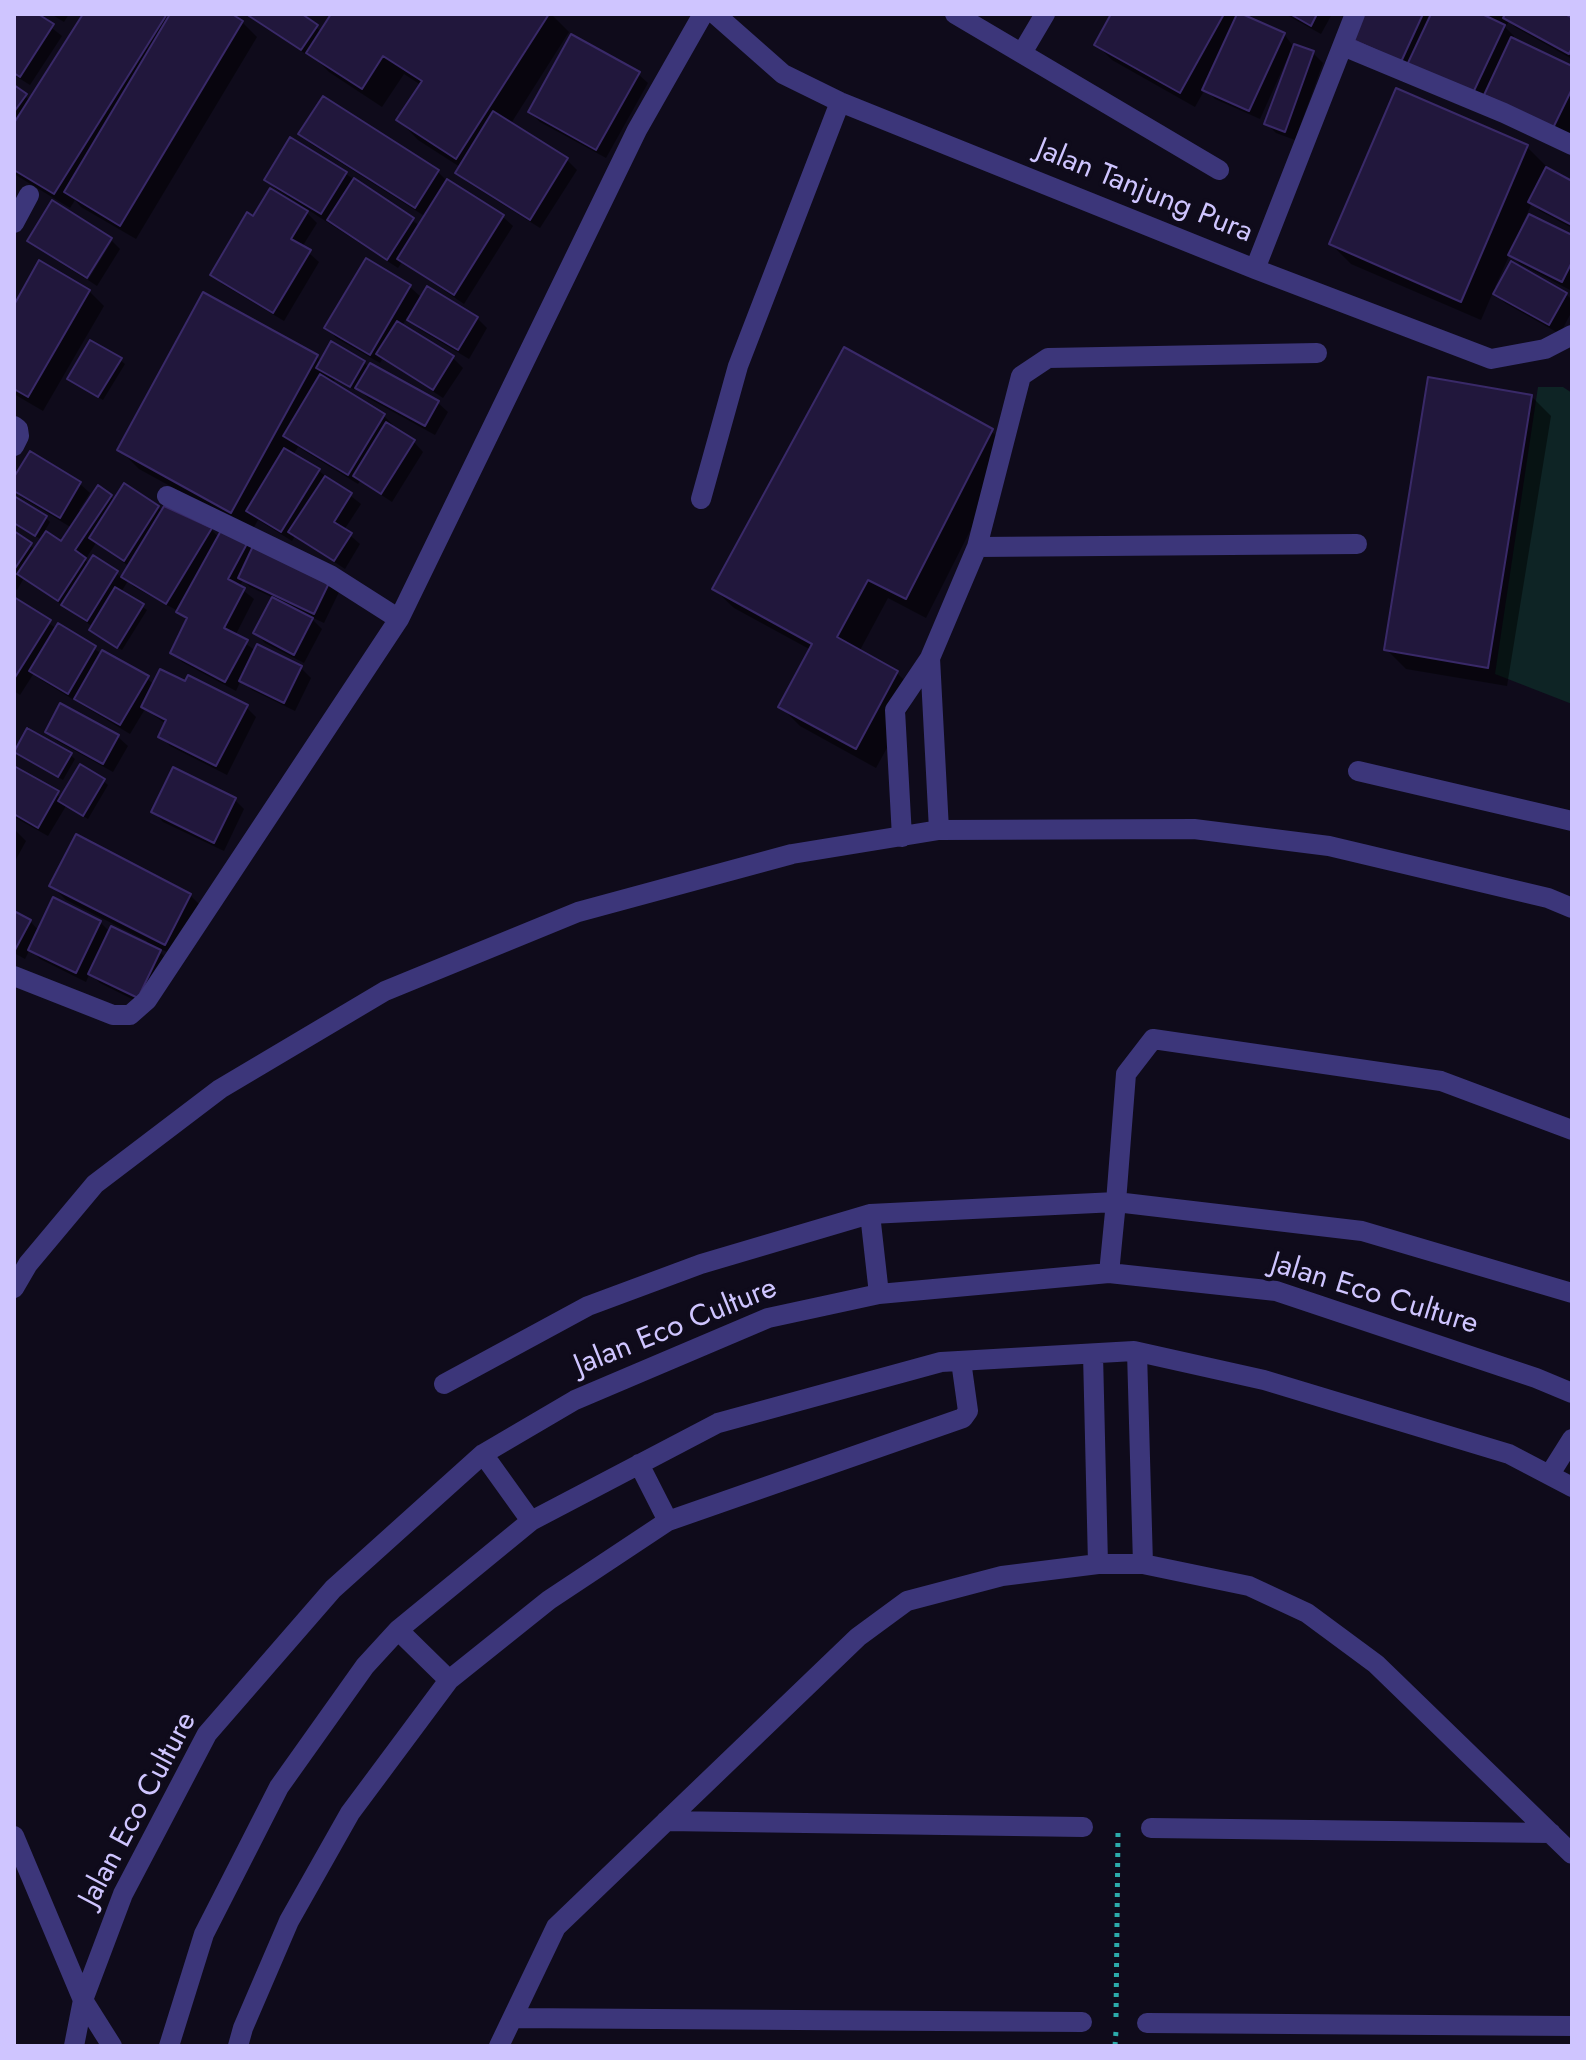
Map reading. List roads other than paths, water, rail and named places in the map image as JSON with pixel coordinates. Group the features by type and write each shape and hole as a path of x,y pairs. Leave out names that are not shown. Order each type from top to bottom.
{"street":[{"path":"14,976 113,1015 130,1015 147,1000 399,619 637,130 703,14"},
{"name":"Jalan Tanjung Pura","path":"715,14 783,74 840,102 1255,269 1491,359 1545,349 1572,335"},
{"path":"955,14 1219,170"},
{"path":"1022,53 1045,14"},
{"path":"1255,269 1355,14"},
{"path":"1343,46 1572,145"},
{"path":"701,499 738,366 840,102"},
{"path":"14,223 29,195"},
{"path":"902,837 895,710 930,658 977,547 1021,376 1048,358 1317,353"},
{"path":"14,426 19,436 14,446"},
{"path":"167,496 330,575 399,619"},
{"path":"977,547 1357,544"},
{"path":"930,658 939,830"},
{"path":"1358,771 1572,821"},
{"path":"14,1288 28,1264 95,1184 220,1089 385,991 578,912 792,854 939,830 1194,829 1329,846 1548,898 1572,908"},
{"path":"1109,1273 1126,1074 1153,1039 1441,1081 1572,1130"},
{"path":"444,1384 588,1306 701,1264 870,1214 1116,1202 1362,1231 1572,1293"},
{"path":"870,1214 879,1294"},
{"name":"Jalan Eco Culture","path":"83,2000 123,1894 207,1734 333,1589 483,1454 575,1400 768,1318 879,1294 1109,1273 1276,1291 1536,1378 1572,1393"},
{"path":"1137,1352 1143,1564"},
{"path":"169,2046 204,1934 279,1787 365,1666 398,1630 531,1521 718,1423 941,1362 1137,1352 1264,1380 1509,1454 1572,1487"},
{"path":"1093,1354 1098,1564"},
{"path":"238,2046 289,1921 350,1813 449,1680 549,1600 668,1521 963,1418 968,1411 961,1361"},
{"path":"1550,1474 1572,1439"},
{"path":"483,1454 531,1521"},
{"path":"639,1464 668,1521"},
{"path":"499,2046 556,1927 858,1637 907,1601 1002,1576 1098,1564 1143,1564 1249,1586 1307,1613 1376,1664 1572,1854"},
{"path":"398,1630 449,1680"},
{"path":"666,1821 1083,1827"},
{"path":"1151,1828 1551,1833"},
{"name":"Jalan Eco Culture","path":"14,1836 83,2000 112,2046"},
{"path":"74,2046 83,2000"},
{"path":"513,2018 1082,2022"},
{"path":"1147,2023 1572,2026"}]}
